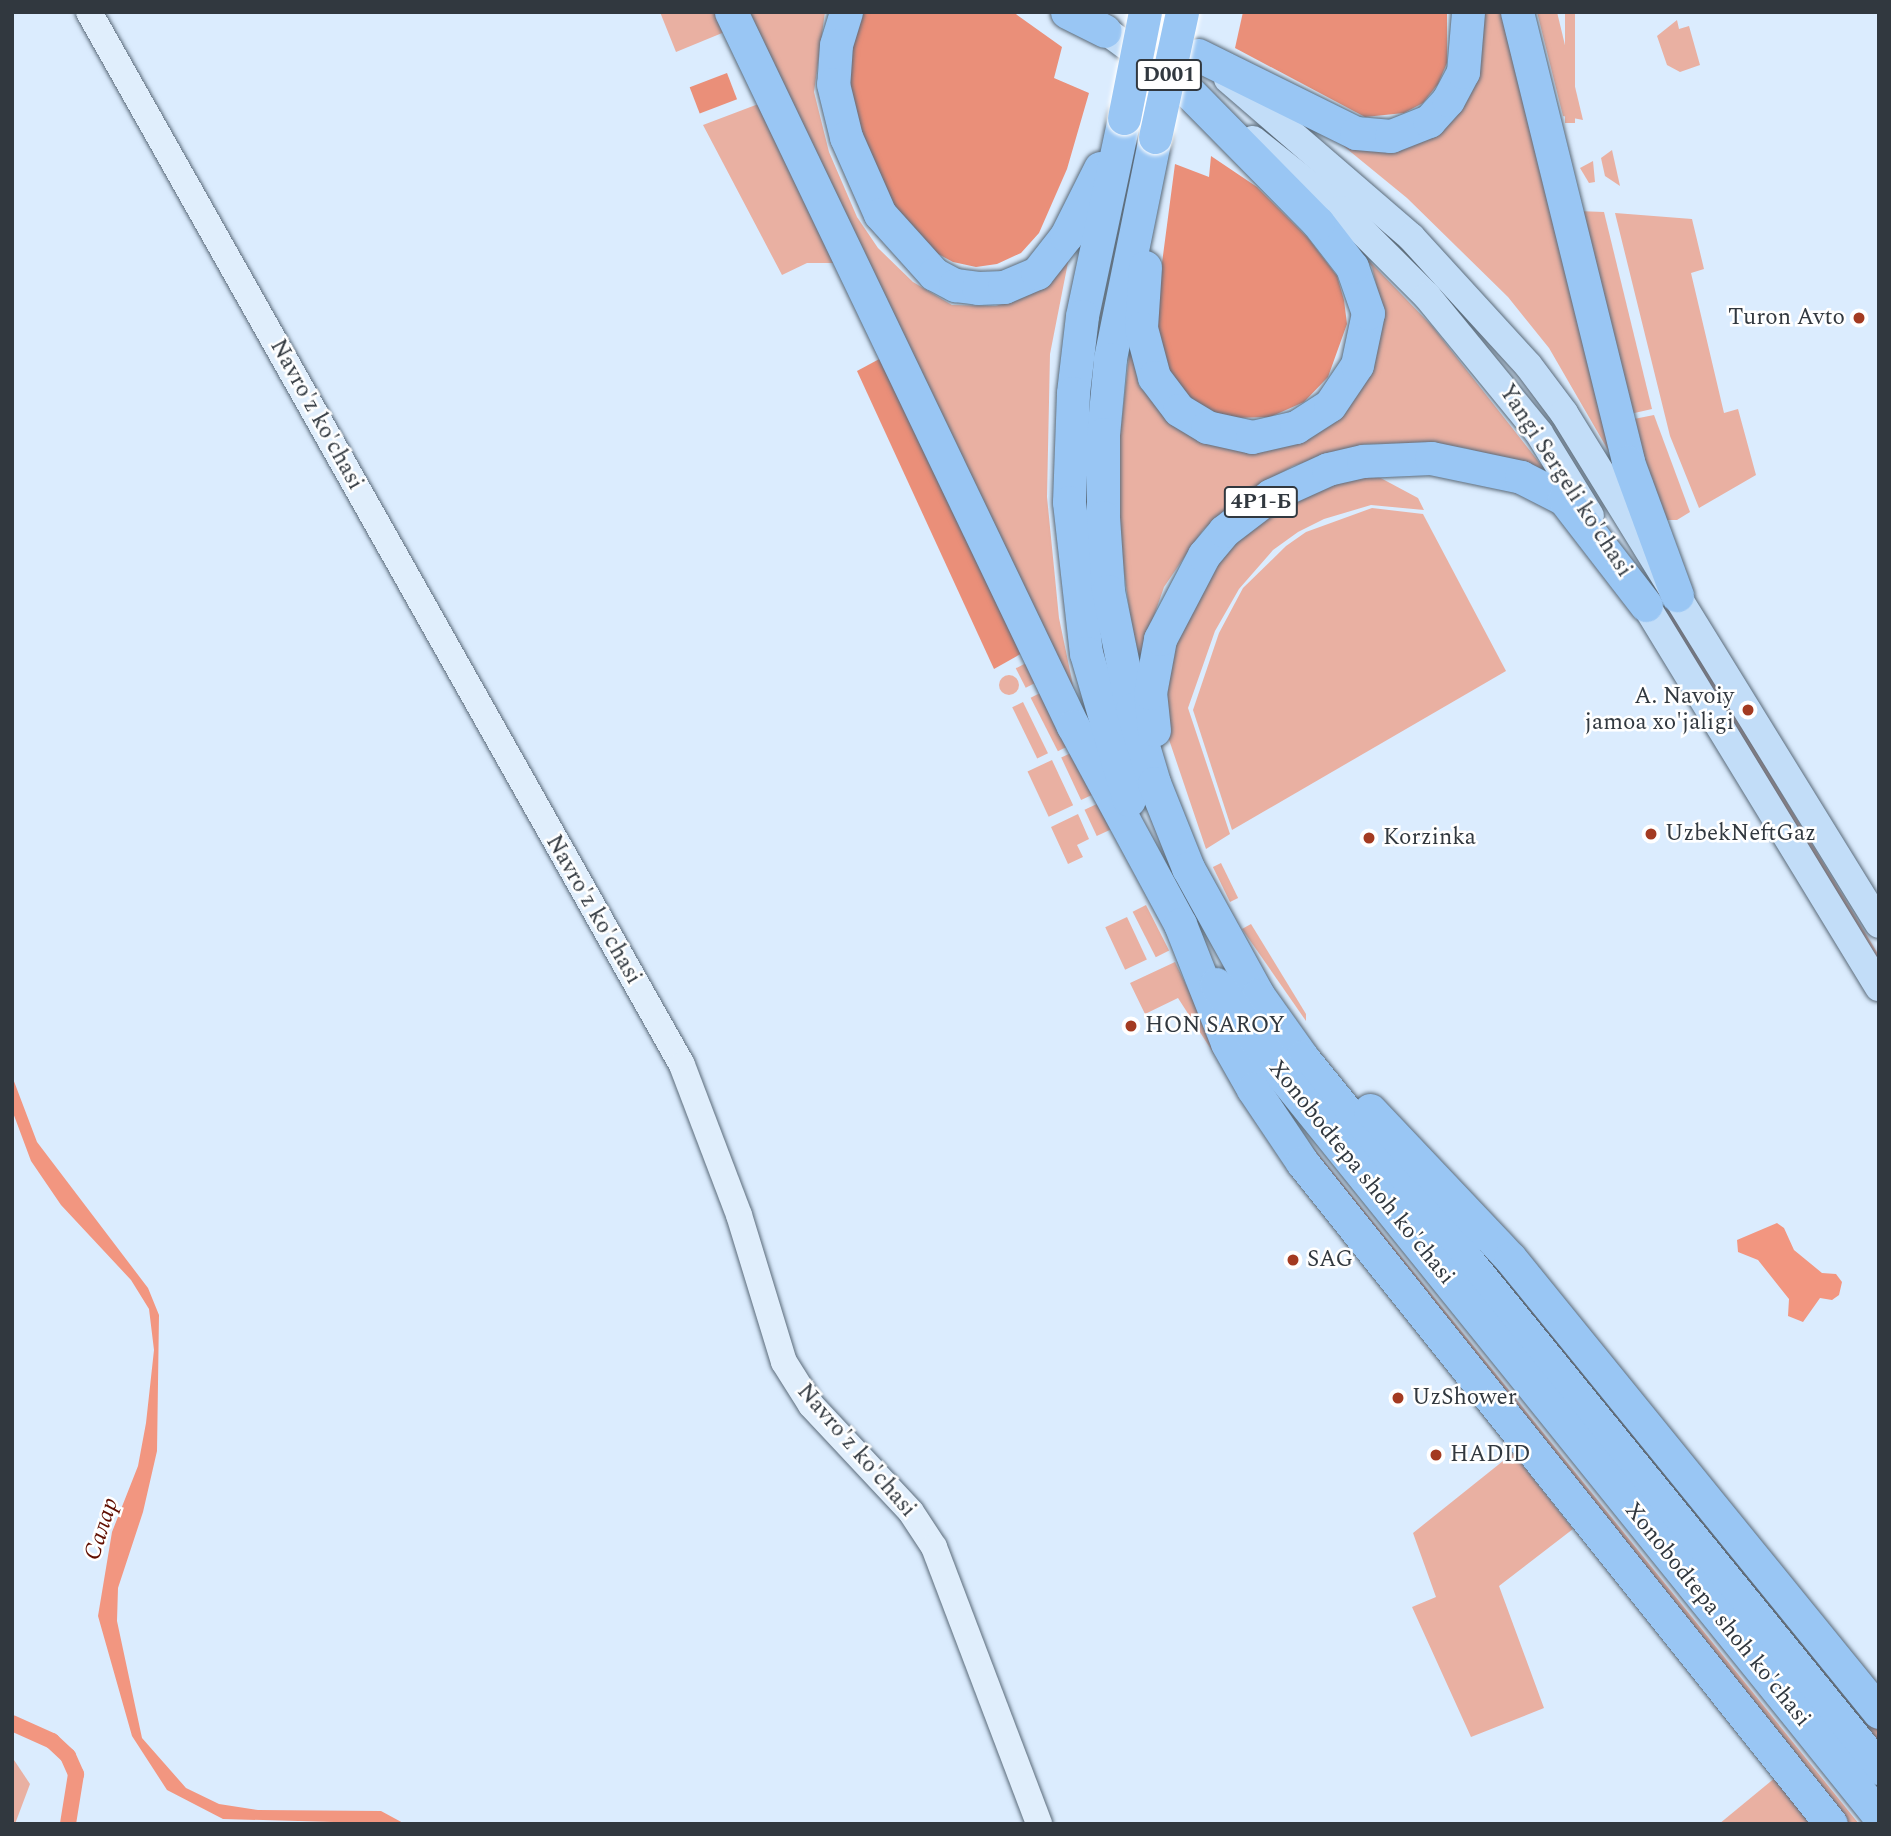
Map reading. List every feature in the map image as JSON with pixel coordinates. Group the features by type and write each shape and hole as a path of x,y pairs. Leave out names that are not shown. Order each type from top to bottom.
{"highway":[{"path":"731,12 1107,794 1253,1089 1302,1162 1831,1824"},
{"path":"846,12 836,45 833,84 855,163 897,237 925,266 955,285 1004,287 1037,273 1077,215 1124,118"},
{"path":"1067,12 1093,21"},
{"name":"Xonobodtepa shoh ko'chasi","path":"1145,12 1077,353 1069,464 1072,538 1081,625 1100,711 1125,788 1180,924 1282,1075 1879,1816"},
{"name":"Xonobodtepa shoh ko'chasi","path":"1182,12 1119,303 1106,396 1105,554 1116,634 1141,741 1170,826 1209,910 1258,995 1302,1057 1879,1768"},
{"path":"1198,55 1356,133 1391,136 1429,121 1448,100 1463,72 1468,12"},
{"path":"1517,12 1628,462 1677,595"},
{"path":"1155,137 1141,328 1154,377 1179,410 1218,431 1264,436 1306,423 1338,396 1357,365 1367,326 1363,291 1329,235 1190,93"},
{"name":"4Р1-Б","path":"1209,910 1153,724 1150,693 1160,639 1204,555 1249,511 1294,482 1328,469 1397,458 1461,461 1521,477 1571,507 1646,605"},
{"path":"1107,794 1180,924 1207,998"},
{"path":"1185,833 1252,962 1312,1048"},
{"path":"1258,995 1312,1048 1510,1258 1879,1712"}],"main road":[{"name":"Yangi Sergeli ko'chasi","path":"1145,12 1357,187 1489,319 1564,413 1879,924"},
{"name":"Yangi Sergeli ko'chasi","path":"1093,21 1341,210 1460,332 1539,433 1877,983"}],"street":[{"name":"Navro'z ko'chasi","path":"89,12 682,1065 739,1215 784,1362 811,1405 911,1512 934,1547 1039,1824"}],"shaded area":[{"path":"660,12 718,12 727,31 676,52"},
{"path":"742,12 825,12 814,92 829,152 857,217 878,248 913,282 952,305 996,306 1018,298 1071,247 1050,354 1047,497 1059,618 1080,719"},
{"path":"860,12 1013,12 1062,47 1054,78 1089,93 1067,169 1039,233 1021,253 997,264 976,267 953,262 929,249 908,228 863,158 846,78"},
{"path":"1243,12 1447,12 1447,63 1438,84 1423,103 1404,113 1365,117 1235,48"},
{"path":"1480,12 1507,12 1619,469 1549,348 1508,297 1407,198 1341,144 1362,150 1400,148 1432,137"},
{"path":"1537,12 1557,12 1583,120 1563,116"},
{"path":"1565,12 1575,12 1575,123 1565,123"},
{"path":"1677,20 1679,29 1689,26 1700,65 1680,72 1667,65 1657,36"},
{"path":"727,73 737,99 700,113 690,87"},
{"path":"761,103 839,263 807,263 782,275 703,125"},
{"path":"1612,150 1620,186 1605,176 1601,158"},
{"path":"1211,156 1257,187 1308,238 1337,276 1344,300 1347,324 1328,377 1304,402 1270,417 1232,418 1202,408 1164,374 1154,324 1175,164 1209,177"},
{"path":"1593,161 1595,182 1589,183 1580,168"},
{"path":"1577,211 1604,212 1652,409 1630,414"},
{"path":"1615,213 1692,219 1704,269 1691,273 1724,413 1738,409 1756,475 1699,508 1670,436"},
{"path":"1356,247 1432,326 1546,471 1465,448 1426,443 1364,444 1293,466 1239,497 1203,530 1164,587 1137,665 1118,528 1119,445 1130,347 1139,386 1160,409 1286,440 1381,305 1372,267"},
{"path":"883,357 1024,652 994,669 857,371"},
{"path":"1654,415 1690,512 1677,520 1662,520 1629,420"},
{"path":"1362,468 1418,498 1424,510 1371,505 1324,519 1298,532 1273,550 1239,589 1215,631 1188,708 1230,834 1206,849 1159,710 1182,609 1247,523"},
{"path":"1372,508 1423,514 1506,671 1232,830 1193,710 1219,633 1243,588 1286,546 1306,532"},
{"path":"1655,583 1879,956 1872,960 1648,587"},
{"path":"1030,661 1040,681 1026,688 1016,668"},
{"path":"1009,675 1016,678 1019,685 1016,692 1009,695 1002,692 999,685 1002,678"},
{"path":"1044,691 1071,744 1058,751 1031,698"},
{"path":"1023,702 1048,753 1037,758 1012,707"},
{"path":"1073,752 1093,795 1081,800 1061,757"},
{"path":"1052,760 1073,805 1049,817 1028,771"},
{"path":"1099,803 1111,829 1097,836 1084,810"},
{"path":"1078,814 1089,839 1077,845 1083,857 1068,864 1051,827"},
{"path":"1221,863 1238,898 1230,902 1213,867"},
{"path":"1146,905 1169,950 1156,957 1133,912"},
{"path":"1127,917 1147,960 1125,970 1105,927"},
{"path":"1251,924 1306,1014 1306,1021 1242,929"},
{"path":"1175,962 1218,1051 1214,1054 1178,998 1145,1014 1130,983"},
{"name":"Салар","path":"12,1076 37,1142 148,1288 159,1315 157,1451 143,1512 118,1588 117,1621 142,1738 186,1788 219,1804 258,1810 381,1811 405,1824 223,1819 167,1790 132,1736 98,1616 112,1532 138,1466 146,1423 154,1350 149,1309 131,1280 61,1205 31,1161 12,1110"},
{"path":"1270,1094 1307,1140 1859,1824 1845,1824"},
{"path":"1402,1156 1512,1274 1879,1729 1879,1745"},
{"path":"1777,1223 1784,1228 1794,1250 1822,1273 1836,1274 1842,1282 1839,1295 1832,1300 1820,1298 1803,1322 1788,1316 1789,1299 1758,1260 1738,1252 1737,1240"},
{"path":"1513,1453 1573,1529 1499,1586 1544,1708 1471,1737 1412,1607 1436,1597 1413,1533"},
{"path":"12,1757 30,1784 15,1824 12,1824"},
{"path":"1776,1777 1814,1824 1719,1824"}],"waterway":[{"path":"12,1723 52,1741 68,1756 76,1774 68,1824"}],"place":[{"name":"Turon Avto","path":"1859,318"},
{"name":"A. Navoiy jamoa xo'jaligi","path":"1748,710"},
{"name":"UzbekNeftGaz","path":"1651,834"},
{"name":"Korzinka","path":"1369,838"},
{"name":"HON SAROY","path":"1131,1026"},
{"name":"SAG","path":"1293,1260"},
{"name":"UzShower","path":"1398,1398"},
{"name":"HADID","path":"1436,1455"}]}
